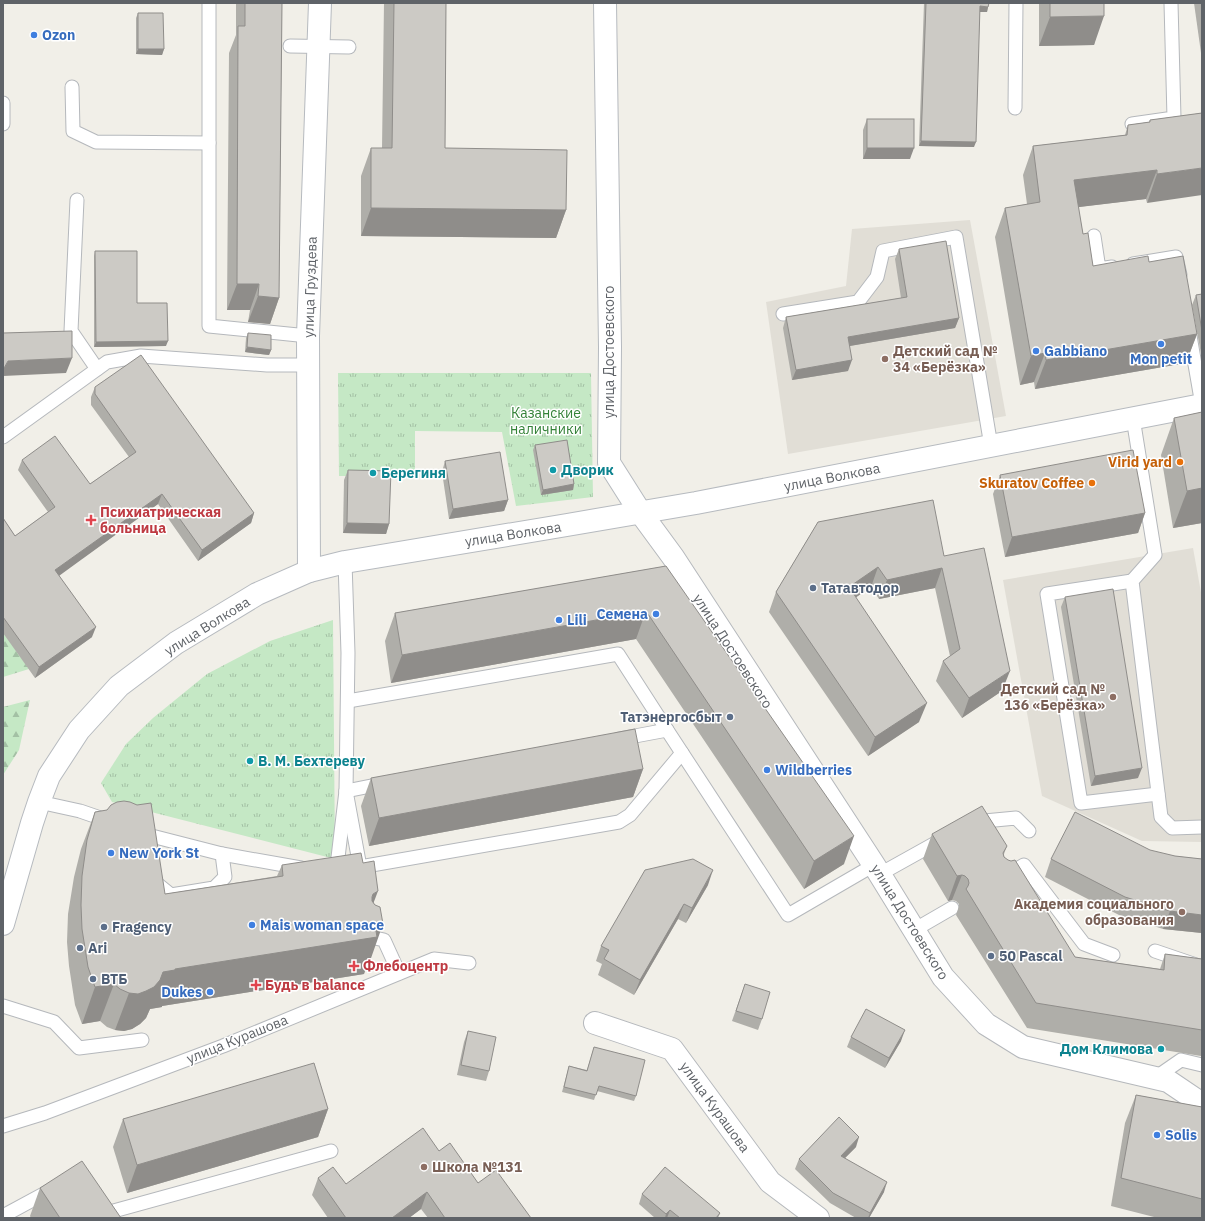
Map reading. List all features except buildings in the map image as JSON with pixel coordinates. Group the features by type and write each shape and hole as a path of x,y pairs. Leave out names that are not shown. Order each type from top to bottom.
{"street":[{"name":"улица Груздева","path":"308,571 308,336 320,3"},
{"name":"улица Достоевского","path":"604,3 610,347 609,463 640,512 673,557 877,870 943,977 980,1018 986,1024 1023,1047 1168,1081 1202,1104"},
{"name":"улица Волкова","path":"3,924 39,802 50,776 79,730 119,686 176,643 257,594 308,571 345,562 712,500 1202,405"},
{"name":"улица Курашова","path":"595,1023 672,1049 770,1182 818,1218"}],"lane":[{"path":"209,3 209,326 308,336"},
{"path":"1015,108 1016,3"},
{"path":"1132,124 1174,118 1171,3"},
{"path":"290,46 349,47"},
{"path":"72,87 73,131 96,142 209,143"},
{"path":"3,103 3,124"},
{"path":"77,200 71,332 97,369"},
{"path":"1094,236 1099,269 1176,257 1182,288"},
{"path":"783,314 858,302 877,277 883,251 956,237 991,446"},
{"path":"1187,318 1202,405"},
{"path":"3,437 107,362 141,356 267,365 308,365"},
{"path":"1133,418 1155,555 1132,581 1047,594 1081,803 1158,794"},
{"path":"39,802 80,811 148,836 222,854 336,874 346,791 348,653 345,562"},
{"path":"1132,581 1161,817 1172,828 1202,827"},
{"path":"348,701 618,654 666,730 788,914 952,834"},
{"path":"604,742 666,730"},
{"path":"346,791 360,867 618,822 630,815 682,753"},
{"path":"346,791 401,781"},
{"path":"964,826 971,823 1016,818 1029,831"},
{"path":"148,836 150,851"},
{"path":"152,867 155,882 171,895 214,888 225,877 222,854"},
{"path":"1002,878 1024,865 1084,944 1113,955"},
{"path":"914,930 952,908"},
{"path":"366,936 384,940 399,973"},
{"path":"1155,952 1202,967"},
{"name":"улица Курашова","path":"3,1126 45,1113 223,1046 434,958 470,963"},
{"path":"3,1006 54,1022 79,1048 142,1040"},
{"path":"1155,1078 1181,1060 1202,1065"},
{"path":"90,1203 100,1217 331,1151"},
{"path":"3,1216 60,1185"}],"shaded area":[{"name":"Детский сад № 34 «Берёзка»","path":"970,220 1006,416 788,454 766,302 846,286 852,229"},
{"name":"Детский сад № 136 «Берёзка»","path":"1193,548 1202,598 1202,842 1142,841 1042,796 1003,580"}],"green space":[{"name":"Казанские наличники","path":"338,373 591,373 593,497 516,506 502,432 415,431 415,476 339,476"},
{"path":"333,620 335,859 112,802 101,783 126,744 153,718 207,674 270,641"},
{"path":"3,632 29,669 3,677"},
{"path":"30,700 19,750 3,775 3,707"}],"place":[{"name":"Ozon","path":"34,35"},
{"name":"Mon petit","path":"1161,344"},
{"name":"Gabbiano","path":"1036,351"},
{"name":"Детский сад № 34 «Берёзка»","path":"885,359"},
{"name":"Virid yard","path":"1180,462"},
{"name":"Дворик","path":"553,470"},
{"name":"Берегиня","path":"373,473"},
{"name":"Skuratov Coffee","path":"1092,483"},
{"name":"Психиатрическая больница","path":"91,520"},
{"name":"Татавтодор","path":"813,588"},
{"name":"Семена","path":"656,614"},
{"name":"Lili","path":"559,620"},
{"name":"Детский сад № 136 «Берёзка»","path":"1113,697"},
{"name":"Татэнергосбыт","path":"730,717"},
{"name":"В. М. Бехтереву","path":"250,761"},
{"name":"Wildberries","path":"767,770"},
{"name":"New York St","path":"111,853"},
{"name":"Академия социального образования","path":"1182,912"},
{"name":"Mais woman space","path":"252,925"},
{"name":"Fragency","path":"104,927"},
{"name":"Ari","path":"80,948"},
{"name":"50 Pascal","path":"991,956"},
{"name":"Флебоцентр","path":"354,966"},
{"name":"ВТБ","path":"93,979"},
{"name":"Будь в balance","path":"256,985"},
{"name":"Dukes","path":"210,992"},
{"name":"Дом Климова","path":"1161,1049"},
{"name":"Solis","path":"1157,1135"},
{"name":"Школа №131","path":"424,1167"}]}
